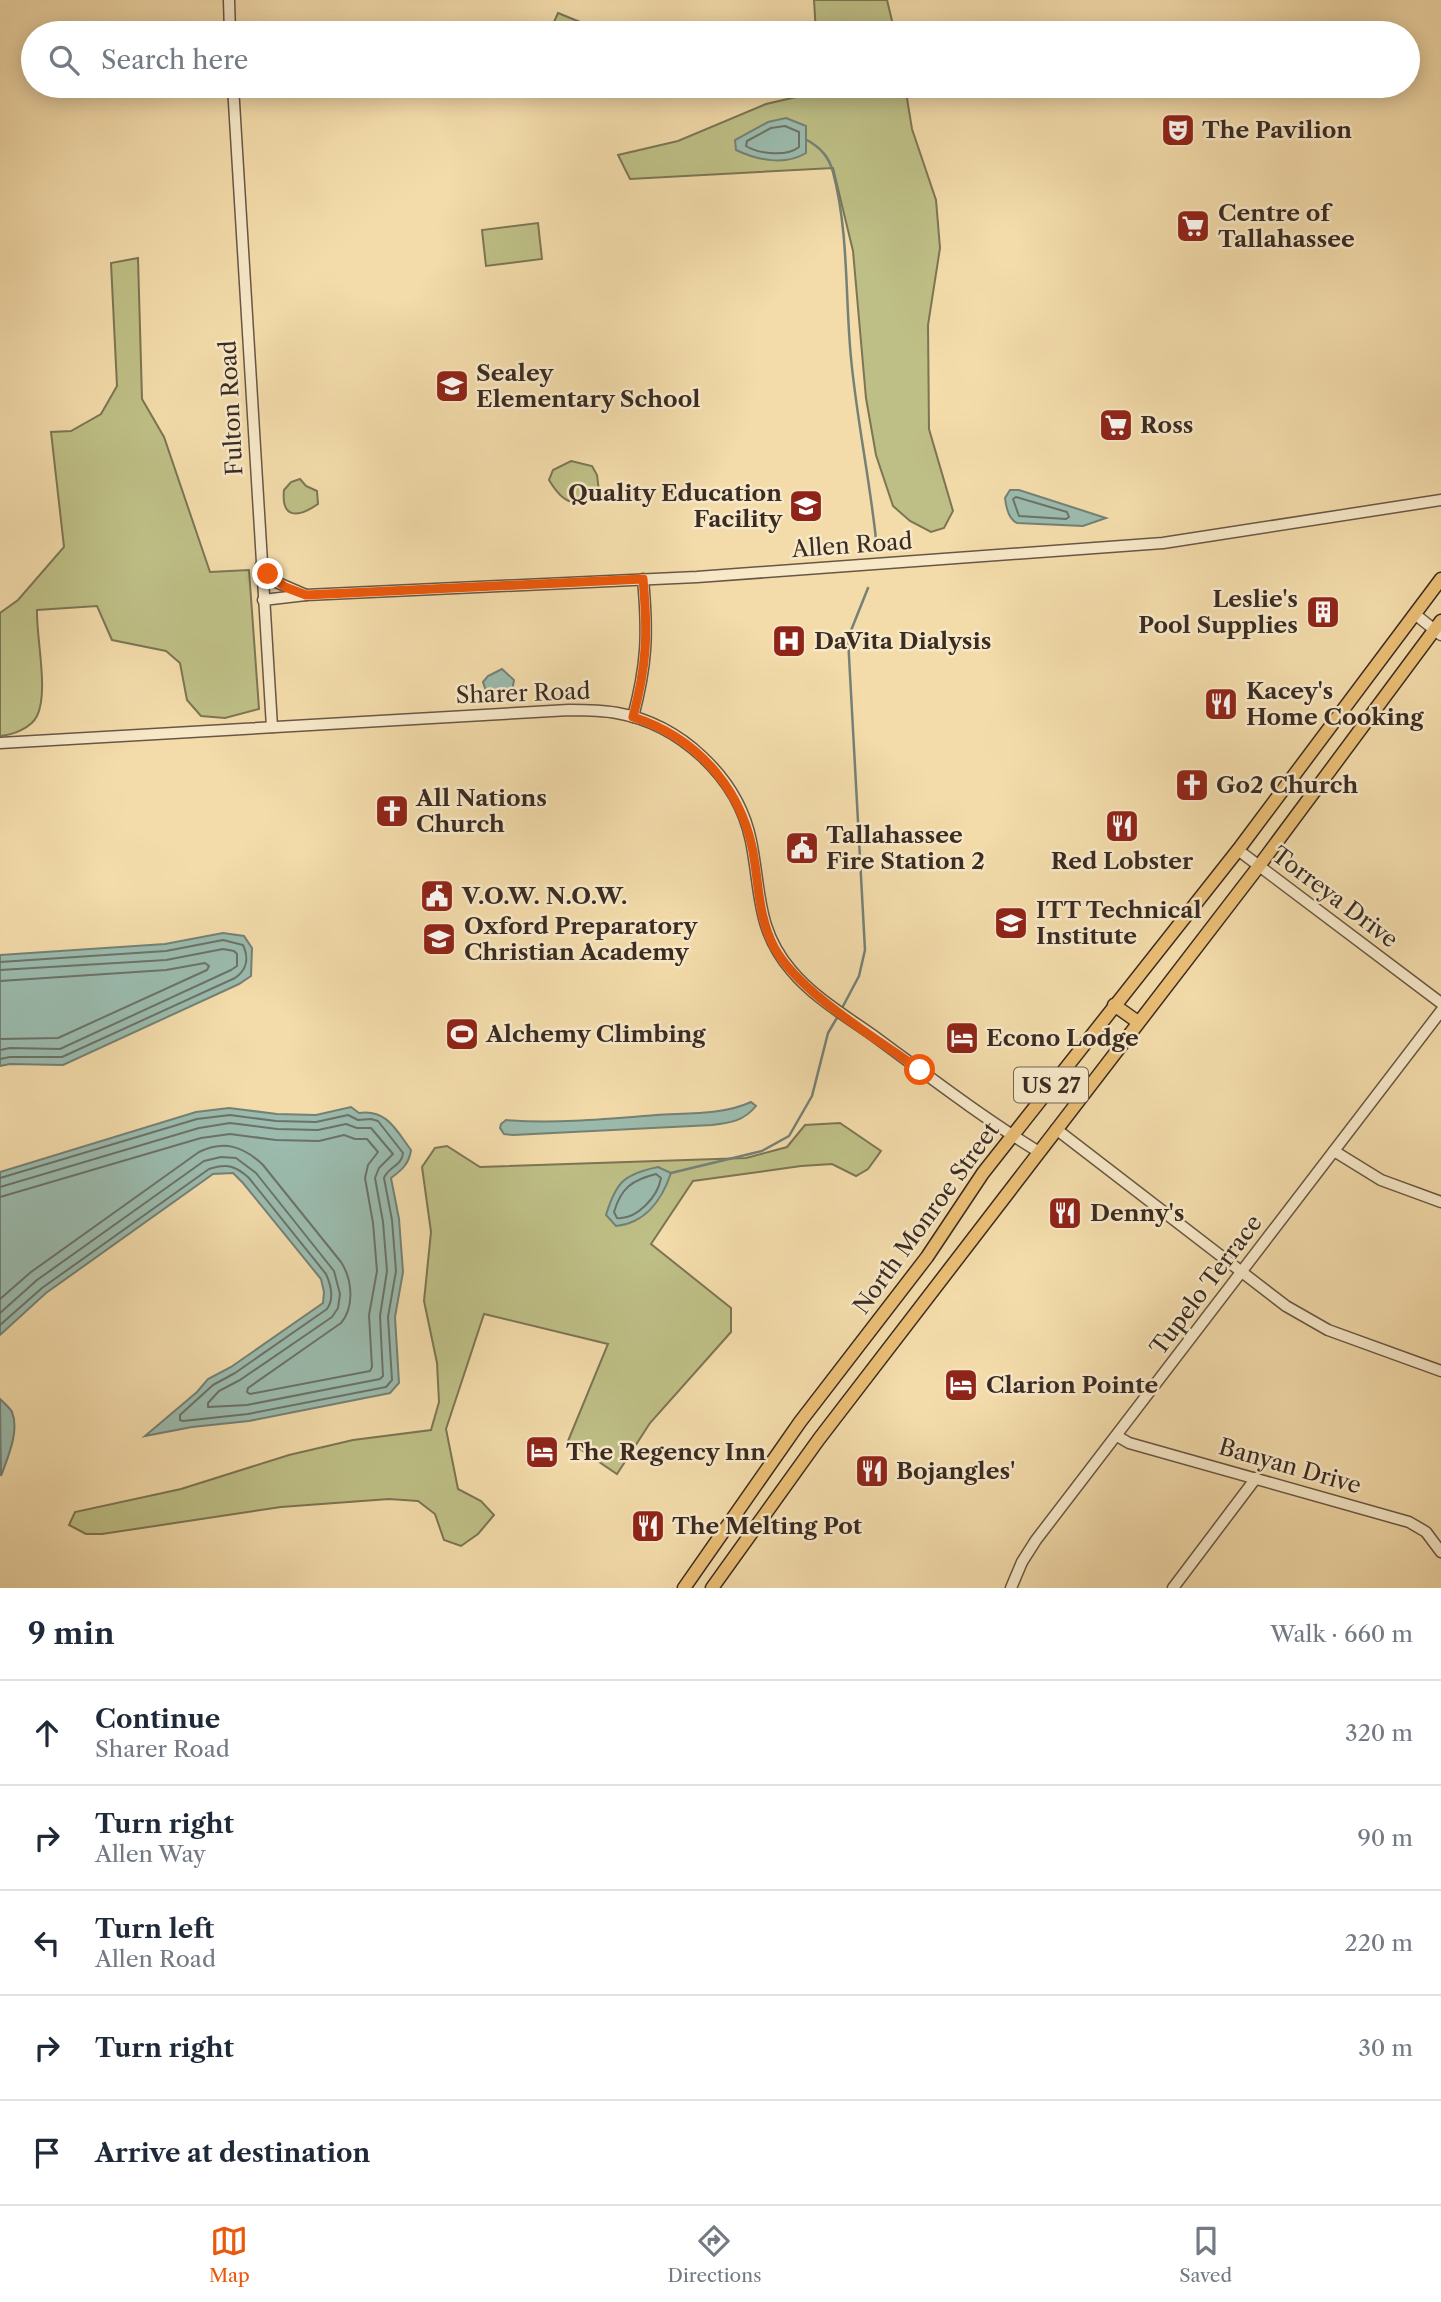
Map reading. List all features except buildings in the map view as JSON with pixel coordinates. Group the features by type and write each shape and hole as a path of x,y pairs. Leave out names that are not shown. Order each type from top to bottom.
{"main road":[{"name":"North Monroe Street","path":"684,1588 800,1422 894,1300 1011,1135 1238,850 1441,579"},
{"name":"North Monroe Street","path":"712,1588 819,1438 1439,629"},
{"path":"1329,730 1349,744"},
{"path":"1114,1006 1138,1022"},
{"path":"909,1279 929,1296"},
{"path":"894,1300 911,1319"},
{"path":"800,1422 819,1438"},
{"path":"789,1439 808,1453"}],"street":[{"path":"229,0 230,21"},
{"name":"Fulton Road","path":"234,98 272,727"},
{"name":"Allen Road","path":"263,600 306,595 643,579 1163,543 1441,500"},
{"path":"1426,502 1441,508"},
{"path":"261,565 276,582 306,595"},
{"path":"633,717 643,681 647,648 643,579"},
{"path":"1416,615 1439,629"},
{"name":"Sharer Road","path":"0,743 569,710 596,710 633,717 659,727 694,749 727,785 737,802 751,839 760,908 769,936 793,973 818,996 1011,1135 1039,1152"},
{"name":"Torreya Drive","path":"1238,850 1441,1003"},
{"name":"Tupelo Terrace","path":"1011,1588 1036,1540 1441,1011"},
{"path":"1056,1129 1286,1306 1328,1330 1441,1371"},
{"path":"1334,1151 1381,1181 1441,1202"},
{"name":"Banyan Drive","path":"1117,1436 1129,1443 1409,1522 1426,1532 1441,1552"},
{"path":"1173,1588 1256,1478"}],"green space":[{"path":"814,0 887,0 892,21 815,21"},
{"path":"558,13 578,21 554,21"},
{"path":"792,98 907,98 912,129 936,200 940,248 928,325 929,429 953,511 944,528 931,532 910,521 893,506 876,455 866,398 853,251 833,168 630,179 618,155 678,141 766,104"},
{"path":"538,223 542,259 486,266 482,230"},
{"path":"138,258 142,399 164,437 210,572 249,570 259,709 225,718 201,716 187,700 180,663 166,651 112,640 97,606 37,610 42,679 40,706 31,724 0,736 0,613 18,600 64,547 51,432 71,431 101,414 117,386 111,263"},
{"path":"571,461 592,466 597,475 599,491 577,502 565,499 549,480 553,470"},
{"path":"300,479 306,486 317,491 318,504 304,512 292,513 285,506 284,490 291,482"},
{"path":"840,1123 881,1151 868,1169 856,1176 832,1164 801,1166 693,1181 651,1244 731,1308 731,1332 650,1423 617,1474 568,1441 608,1344 484,1314 446,1429 458,1489 481,1501 494,1515 478,1534 461,1546 444,1540 435,1514 418,1501 389,1499 281,1507 102,1534 86,1534 69,1525 75,1512 181,1489 289,1455 353,1440 431,1430 439,1402 437,1363 424,1301 431,1232 422,1167 435,1148 447,1146 480,1167 746,1158 787,1147 805,1125"}],"water":[{"path":"786,118 806,126 806,153 789,159 771,160 736,150 735,140 768,122"},
{"path":"1010,490 1019,490 1106,518 1083,526 1017,523 1010,516 1006,505 1005,498"},
{"path":"502,669 514,680 512,691 486,691 483,682 488,676"},
{"path":"223,933 244,936 252,948 251,976 239,984 63,1065 0,1066 0,955 165,944"},
{"path":"751,1102 756,1106 742,1118 712,1125 513,1135 504,1134 500,1128 506,1120 563,1121 705,1113"},
{"path":"351,1107 359,1113 377,1114 390,1122 411,1150 404,1166 391,1178 399,1219 403,1272 395,1317 399,1383 390,1393 249,1421 192,1427 145,1436 197,1392 208,1379 231,1367 323,1303 321,1279 233,1173 213,1174 46,1293 0,1335 0,1172 196,1112 229,1108 277,1114 316,1115"},
{"path":"658,1167 671,1173 657,1201 636,1220 616,1226 606,1215 618,1187 637,1173"},
{"path":"0,1399 12,1412 14,1420 12,1445 1,1476"}],"waterway":[{"path":"807,140 827,157 833,172 842,218 849,335 877,549"},
{"path":"841,1010 859,976 865,950 848,638 868,588"},
{"path":"671,1173 762,1151 789,1136 812,1096 828,1033 838,1016"}],"place":[{"name":"The Pavilion","path":"1178,130"},
{"name":"Centre of Tallahassee","path":"1193,226"},
{"name":"Sealey Elementary School","path":"452,386"},
{"name":"Ross","path":"1116,425"},
{"name":"Quality Education Facility","path":"806,506"},
{"name":"Leslie's Pool Supplies","path":"1323,612"},
{"name":"DaVita Dialysis","path":"789,641"},
{"name":"Kacey's Home Cooking","path":"1221,704"},
{"name":"Go2 Church","path":"1192,785"},
{"name":"All Nations Church","path":"392,811"},
{"name":"Red Lobster","path":"1122,826"},
{"name":"Tallahassee Fire Station 2","path":"802,848"},
{"name":"V.O.W. N.O.W.","path":"437,896"},
{"name":"ITT Technical Institute","path":"1011,923"},
{"name":"Oxford Preparatory Christian Academy","path":"439,939"},
{"name":"Alchemy Climbing","path":"462,1034"},
{"name":"Econo Lodge","path":"962,1038"},
{"name":"Denny's","path":"1065,1213"},
{"name":"Clarion Pointe","path":"961,1385"},
{"name":"The Regency Inn","path":"542,1452"},
{"name":"Bojangles'","path":"872,1471"},
{"name":"The Melting Pot","path":"648,1526"}],"route":[{"path":"268,574 285,587 306,595 643,579 647,631 646,665 633,717 659,727 694,749 727,785 737,802 751,839 765,927 773,945 793,973 818,996 920,1070"}]}
